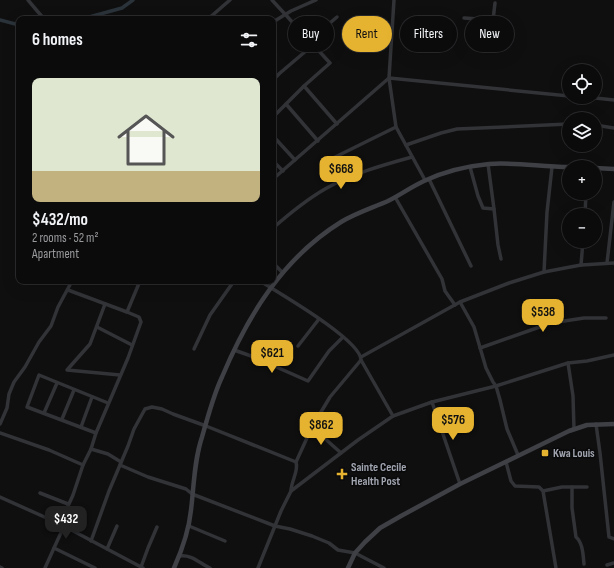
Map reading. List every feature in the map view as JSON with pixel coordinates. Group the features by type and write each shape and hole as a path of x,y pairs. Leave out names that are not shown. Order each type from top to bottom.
{"main road":[{"path":"276,281 282,272 310,245 337,225 427,180 470,167 488,164 562,167"},
{"path":"602,168 614,169"},
{"path":"174,568 189,526 194,473 199,449 222,377 245,326 274,284"},
{"path":"348,568 355,553 380,528 460,484 574,428 596,424 614,424"}],"street":[{"path":"28,0 41,16"},
{"path":"211,16 230,0"},
{"path":"272,0 288,17"},
{"path":"276,20 285,14 316,0"},
{"path":"394,0 389,78 396,127 412,157 427,180 471,266"},
{"path":"493,16 495,2"},
{"path":"276,77 305,52"},
{"path":"276,114 330,63 320,52"},
{"path":"276,176 389,78 562,95"},
{"path":"304,86 337,124"},
{"path":"602,99 614,100"},
{"path":"286,104 318,141"},
{"path":"406,145 457,129 562,124"},
{"path":"602,126 614,128"},
{"path":"323,163 396,127"},
{"path":"276,139 295,160"},
{"path":"276,226 301,205 335,184 412,157"},
{"path":"276,164 282,171"},
{"path":"488,164 501,259"},
{"path":"470,167 483,208 494,209"},
{"path":"544,272 547,212 552,167"},
{"path":"395,197 442,279 445,291 455,305"},
{"path":"607,263 614,202"},
{"path":"581,265 582,248"},
{"path":"258,568 291,491 291,484 297,467 296,462 312,427 330,397 361,358 460,302 509,283 544,272 581,265 614,263"},
{"path":"276,266 282,272"},
{"path":"0,424 8,405 9,394 18,376 25,367 39,342 51,326 58,307 71,284"},
{"path":"127,312 139,284"},
{"path":"194,349 210,315 232,284"},
{"path":"265,284 319,319 356,348 393,416"},
{"path":"45,568 54,548 68,504 83,465 91,449 141,320 139,317 127,312 68,290"},
{"path":"460,302 474,327 486,368 496,386 506,429 518,455"},
{"path":"106,304 90,344 66,370 120,375"},
{"path":"480,348 551,323 584,318 606,318"},
{"path":"298,346 319,319"},
{"path":"97,327 132,344"},
{"path":"234,350 254,356 308,381 329,351 343,337"},
{"path":"291,491 393,416 432,402 496,386 568,363 587,361 614,355"},
{"path":"568,363 573,396 574,428"},
{"path":"96,433 27,407 39,375 108,403"},
{"path":"44,413 57,383"},
{"path":"62,419 74,390"},
{"path":"81,427 92,397"},
{"path":"432,402 460,484"},
{"path":"91,541 134,429 142,414 148,407 156,407 296,462"},
{"path":"596,424 610,537 614,539"},
{"path":"312,427 341,453"},
{"path":"0,434 49,450 83,465"},
{"path":"91,449 108,454 121,463 148,477 186,489 192,494 275,526 312,536 329,543 338,550 355,553 384,568"},
{"path":"506,462 511,482 515,486 539,486 543,491 556,568"},
{"path":"543,491 562,487 587,487"},
{"path":"572,487 572,508 576,537 581,544 584,564"},
{"path":"40,493 68,504"},
{"path":"0,497 62,525 142,568 148,548 157,528"},
{"path":"107,549 117,526"},
{"path":"189,526 225,541"},
{"path":"54,548 95,568"},
{"path":"179,556 185,555 191,557 202,565 210,568"},
{"path":"607,565 614,563"}],"waterway":[{"path":"93,16 122,8 133,0"},
{"path":"0,20 16,24"}],"place":[{"name":"Kwa Louis","path":"545,453"},
{"name":"Sainte Cecile Health Post","path":"342,474"}]}
